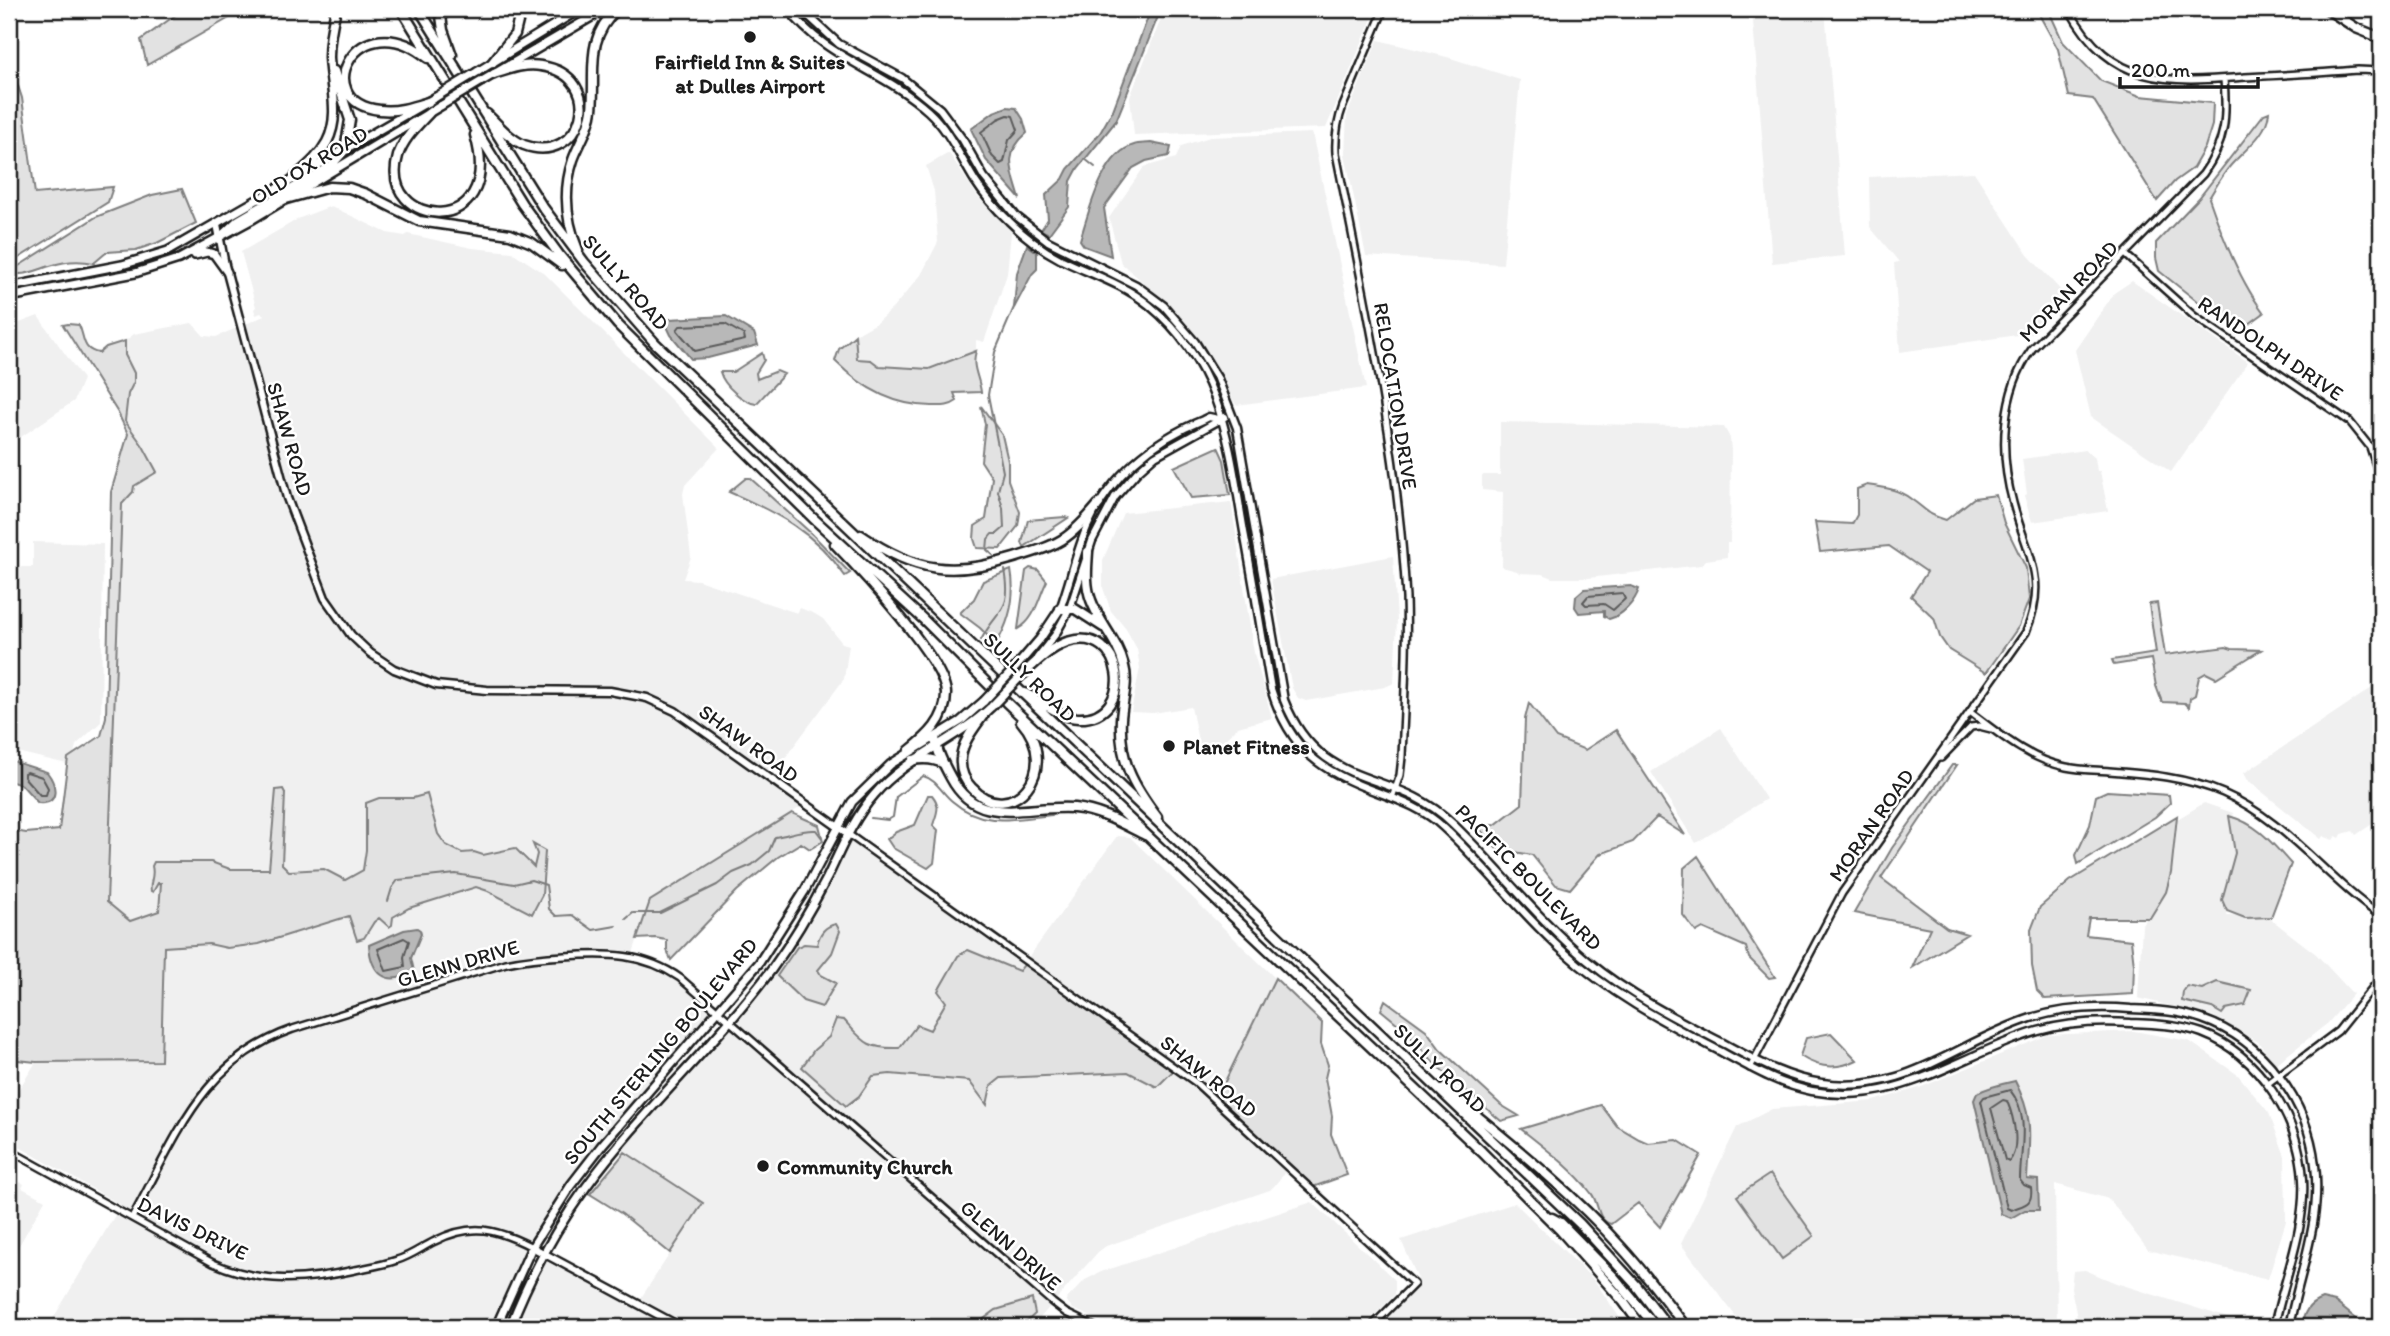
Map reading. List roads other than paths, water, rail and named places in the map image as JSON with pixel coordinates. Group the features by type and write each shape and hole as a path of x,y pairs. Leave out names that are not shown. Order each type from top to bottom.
{"highway":[{"path":"294,178 318,156 331,132 335,109 329,41 336,9"},
{"name":"SULLY ROAD","path":"401,9 522,204 618,325 813,517 1543,1213 1616,1293 1642,1327"},
{"name":"SULLY ROAD","path":"419,9 535,195 584,262 682,370 1580,1224 1636,1286 1668,1327"},
{"path":"440,9 443,30 458,71"},
{"path":"492,63 515,34 521,9"},
{"path":"584,262 569,223 567,187 573,160 589,124 592,110 592,66 596,40 600,27 617,9"},
{"path":"2327,9 2356,28 2381,38"},
{"path":"2374,9 2381,12"},
{"path":"428,102 392,111 377,110 361,104 354,98 344,79 347,55 351,48 365,37 375,33 387,33 410,42 441,73"},
{"path":"329,54 350,120 345,150"},
{"path":"479,107 516,141 537,148 560,144 578,125 583,103 573,82 565,74 530,65 494,74"},
{"path":"429,113 402,145 396,176 406,199 423,210 434,213 453,211 461,207 476,190 480,166 477,144 468,120"},
{"path":"286,199 329,187 349,188 434,225 496,231 522,239 544,251 579,279"},
{"path":"842,522 902,558 931,568 968,569 988,566 1059,542 1076,530 1099,504"},
{"path":"813,517 891,609 941,674 946,694 942,714 931,732 909,751"},
{"path":"1088,552 1087,579 1091,600 1120,650 1125,669 1126,685 1121,718 1128,771 1171,835"},
{"path":"1060,609 1070,608 1095,620 1112,636"},
{"path":"1018,689 1061,713 1083,718 1097,714 1108,705 1116,691 1118,674 1107,651 1082,639 1055,648 1023,674"},
{"path":"984,714 964,745 961,768 970,786 984,797 1009,799 1031,784 1037,772 1038,759 1033,737 1006,702"},
{"path":"935,742 963,797 977,806 1009,810 1074,808 1112,817 1153,839"},
{"path":"913,760 924,758 944,764"},
{"path":"1401,1054 1582,1208 1657,1288 1686,1327"},
{"path":"1543,1213 1561,1223 1614,1277 1656,1327"}],"main road":[{"name":"OLD OX ROAD","path":"9,286 139,261 180,245 428,102 580,9"},
{"name":"OLD OX ROAD","path":"9,297 135,274 184,257 605,9"},
{"name":"PACIFIC BOULEVARD","path":"788,9 802,25 832,50 895,85 932,115 986,196 1029,239 1042,249 1128,290 1164,318 1198,361 1221,419 1271,689 1293,737 1315,761 1352,783 1425,813 1444,827 1552,941 1607,987 1644,1012 1784,1083 1814,1091 1871,1093 1911,1084 2039,1031 2106,1022 2177,1026 2204,1034 2233,1050 2267,1084 2291,1125 2299,1150 2304,1183 2300,1222 2274,1327"},
{"name":"PACIFIC BOULEVARD","path":"801,9 839,44 902,78 940,109 1002,202 1035,232 1123,277 1164,306 1188,332 1205,357 1233,414 1248,484 1280,687 1289,712 1309,743 1334,764 1424,802 1443,814 1559,935 1601,971 1660,1010 1783,1073 1821,1083 1876,1083 1922,1070 2035,1017 2077,1010 2121,1008 2167,1011 2200,1018 2216,1025 2256,1051 2279,1076 2297,1106 2314,1152 2317,1186 2314,1223 2289,1327"},
{"path":"220,238 231,225 331,166 345,150"},
{"name":"SHAW ROAD","path":"217,224 227,272 287,498 325,598 341,623 359,643 394,669 442,686 487,690 610,691 658,702 675,711 848,834"},
{"path":"184,257 211,253 227,272"},
{"name":"SOUTH STERLING BOULEVARD","path":"496,1327 532,1247 587,1164 759,963 782,930 852,802 873,779 909,751 968,727 992,706 1055,635 1070,608 1088,552 1106,510 1137,472 1174,444 1233,414"},
{"name":"SOUTH STERLING BOULEVARD","path":"510,1327 544,1254 562,1223 599,1170 772,968 818,895 848,834 873,795 984,701 1040,639 1060,609 1084,536 1099,504 1126,471 1155,445 1209,417 1221,419"},
{"name":"DAVIS DRIVE","path":"532,1247 681,1327"}],"street":[{"name":"RELOCATION DRIVE","path":"1384,9 1340,114 1335,153 1385,408 1404,568 1405,693 1401,769 1392,798"},
{"path":"2069,10 2083,32 2097,47 2134,71 2155,78 2179,81 2358,70 2381,71"},
{"name":"MORAN ROAD","path":"1750,1068 1842,893 2018,645 2031,618 2035,603 2033,562 2014,508 2007,476 2006,426 2009,396 2032,349 2212,162 2223,135 2225,122 2224,79"},
{"name":"RANDOLPH DRIVE","path":"2125,254 2194,316 2350,422 2370,447 2381,481"},
{"path":"1970,712 2039,758 2065,767 2176,778 2225,794 2276,824 2343,889 2381,916"},
{"path":"1924,775 1971,727 1979,726 1995,731"},
{"name":"SHAW ROAD","path":"848,834 1195,1082 1414,1284 1371,1327"},
{"name":"GLENN DRIVE","path":"132,1218 195,1104 210,1083 246,1051 280,1033 506,963 531,958 602,953 632,956 663,967 680,978 1053,1303 1066,1313 1095,1327"},
{"path":"2267,1084 2339,1031 2381,977"},
{"name":"DAVIS DRIVE","path":"9,1150 223,1267 248,1275 284,1280 320,1277 388,1263 412,1254 438,1239 474,1229 503,1233 532,1247"}],"water":[{"path":"1151,9 1161,9 1116,121 1078,168 1071,181 1069,207 1049,234 1041,230 1048,219 1046,195 1063,179 1068,169 1100,133 1113,110"},
{"path":"1007,107 1016,108 1027,133 1014,148 1011,163 1020,199 986,160 971,129 994,112"},
{"path":"1151,143 1171,147 1169,156 1146,161 1133,168 1104,208 1111,256 1084,246 1080,240 1105,172 1123,151 1136,144"},
{"path":"1027,245 1037,252 1037,269 1014,308 1017,273"},
{"path":"726,316 754,333 758,345 708,358 691,359 671,335 665,322 669,319"},
{"path":"1631,586 1639,589 1634,599 1623,612 1609,619 1604,616 1604,611 1579,613 1575,607 1576,596 1584,589"},
{"path":"9,760 47,772 55,793 50,801 38,803 22,785 9,781"},
{"path":"417,928 421,934 411,958 414,971 396,978 382,975 373,964 369,945 404,930"},
{"path":"2015,1081 2028,1118 2027,1179 2038,1180 2039,1210 2025,1210 2011,1218 2001,1214 1974,1100 1977,1093"},
{"path":"2322,1299 2335,1302 2359,1321 2381,1323 2381,1327 2302,1327 2307,1310"}],"waterway":[{"path":"1085,159 1095,167"},
{"path":"994,556 987,550 988,539 1004,528 1003,508 998,491 1003,472 988,395 995,352 1015,305"},
{"path":"981,640 1005,603 1005,570"},
{"path":"923,776 935,783 952,801 975,815 999,820 1052,815"},
{"path":"871,818 888,820 893,817 896,797 922,777"},
{"path":"626,919 633,913 660,913 717,885 733,873 752,865 769,851 775,837 816,830 822,838"},
{"path":"388,901 398,880 456,874 514,884 531,880 546,885 549,909 556,916 572,915 593,930 616,926"}],"place":[{"name":"Fairfield Inn & Suites at Dulles Airport","path":"750,37"},
{"name":"Planet Fitness","path":"1169,746"},
{"name":"Community Church","path":"763,1166"}]}
